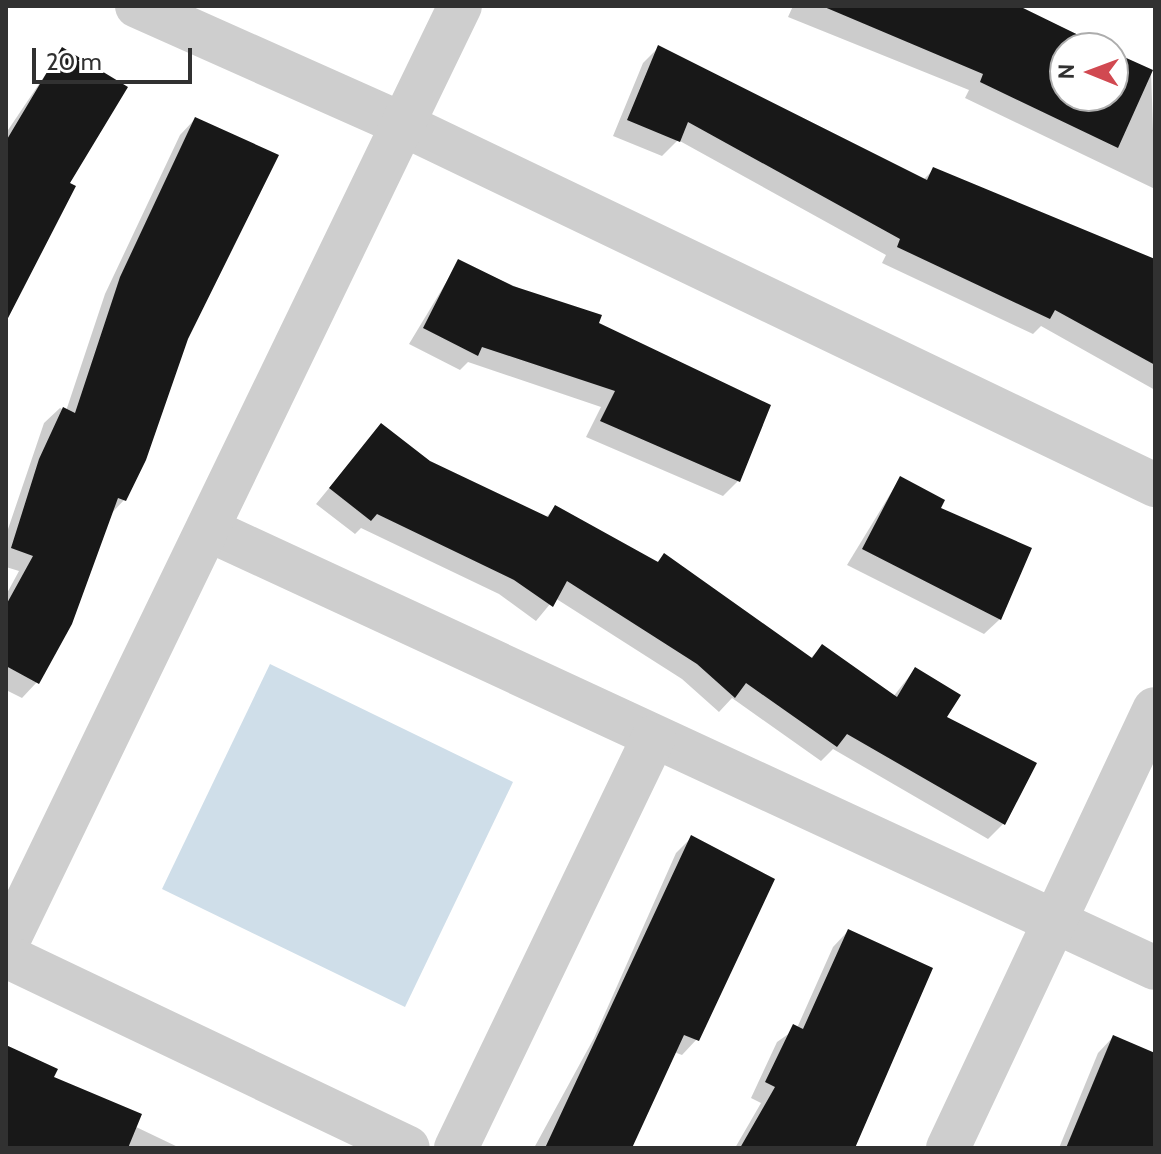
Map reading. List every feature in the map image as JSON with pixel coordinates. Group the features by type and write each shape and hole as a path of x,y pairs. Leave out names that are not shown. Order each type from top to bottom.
{"street":[{"path":"137,6 406,126 1155,485"},
{"path":"6,945 406,126 460,6"},
{"path":"209,530 1155,968"},
{"path":"948,1148 1155,709"},
{"path":"456,1148 654,737"},
{"path":"6,956 408,1148"}],"shaded area":[{"path":"270,664 513,782 405,1007 162,889"}],"building":[{"path":"822,6 1019,6 1072,32 1049,32 1049,112 1129,112 1129,59 1153,70 1118,148 980,82 983,74"},
{"path":"658,45 927,180 933,167 1155,259 1155,365 1055,310 1050,319 897,247 900,239 688,122 680,142 627,120"},
{"path":"62,47 128,87 70,183 76,186 6,322 6,141"},
{"path":"195,117 279,155 188,339 146,460 126,501 118,498 72,624 39,684 6,666 6,605 33,556 11,548 39,459 63,407 75,413 120,277"},
{"path":"458,259 513,286 602,315 599,323 771,405 740,482 600,421 615,391 482,347 478,356 423,328"},
{"path":"381,423 430,461 548,517 555,505 658,562 664,553 812,658 822,644 897,697 915,667 961,695 947,717 1037,763 1005,825 847,734 837,747 746,683 735,698 697,664 567,581 553,607 514,580 377,514 371,521 329,488"},
{"path":"900,476 945,500 941,508 1032,548 1001,620 862,549"},
{"path":"691,835 775,879 699,1041 684,1035 632,1148 545,1148"},
{"path":"848,929 933,968 855,1148 740,1148 775,1087 765,1082 793,1024 803,1029"},
{"path":"1113,1035 1155,1053 1155,1148 1066,1148"},
{"path":"6,1045 58,1069 54,1077 142,1114 128,1148 6,1148"}]}
